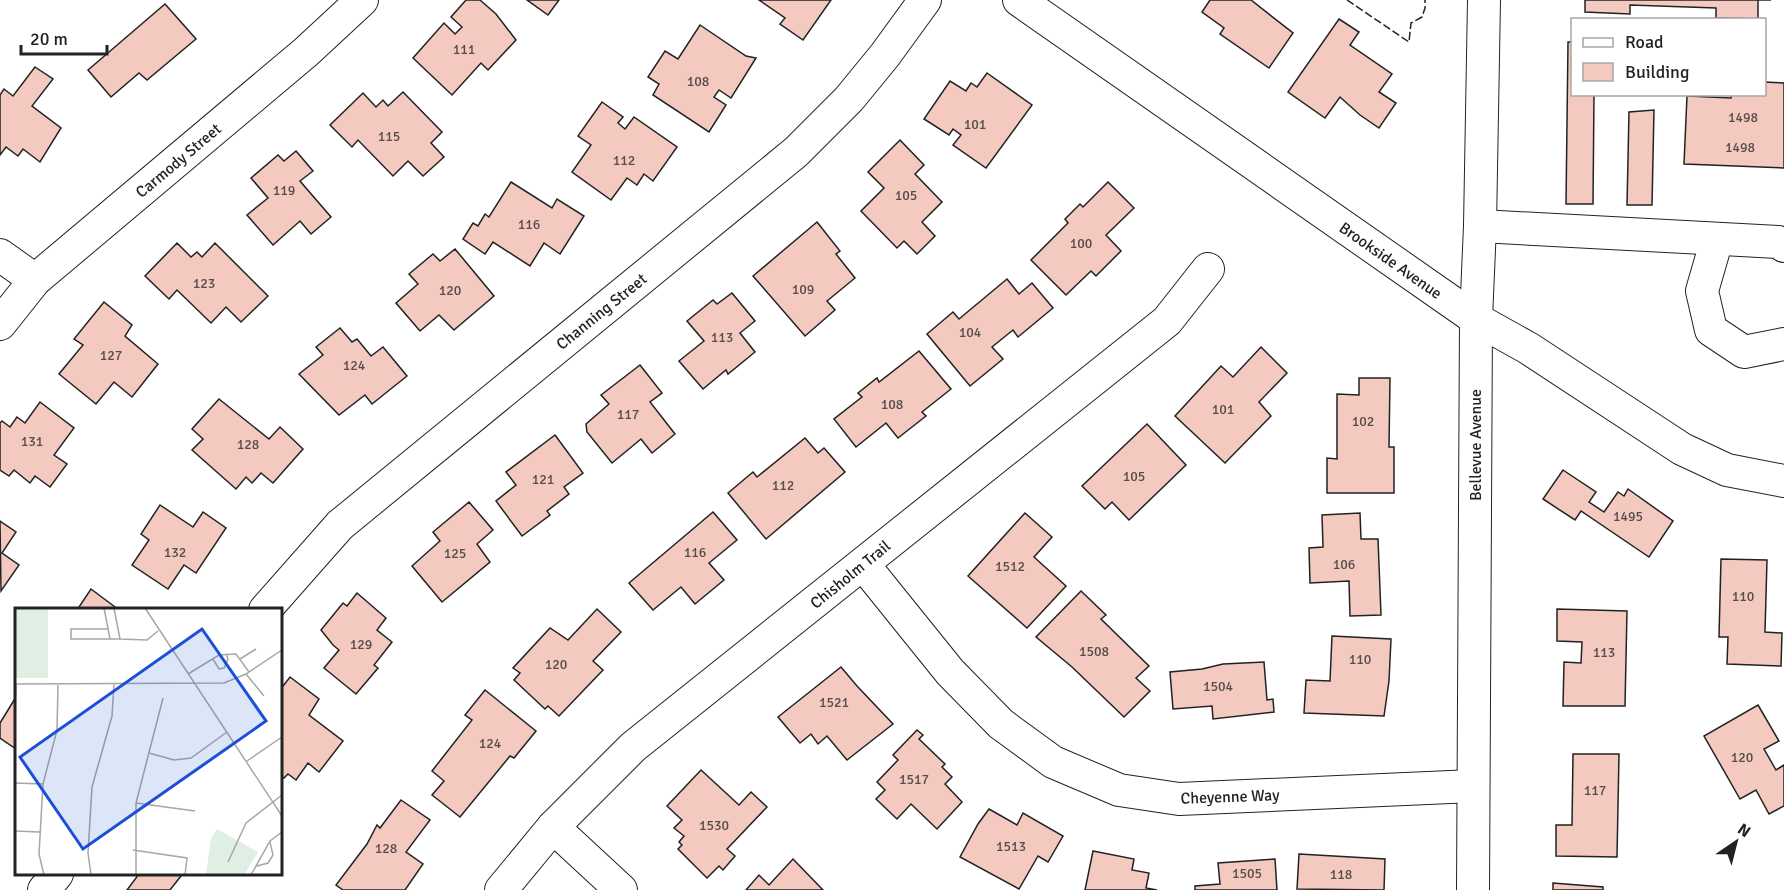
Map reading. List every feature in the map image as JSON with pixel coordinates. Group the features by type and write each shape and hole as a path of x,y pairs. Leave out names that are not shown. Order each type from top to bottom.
{"street":[{"name":"Carmody Street","path":"0,324 35,280 306,52 362,0"},
{"name":"Channing Street","path":"266,608 340,525 796,152 849,99 925,0"},
{"name":"Brookside Avenue","path":"1019,0 1476,320 1528,348 1682,449 1727,470 1784,481"},
{"name":"Bellevue Avenue","path":"1473,890 1476,320 1484,0"},
{"path":"1480,226 1778,242 1784,246"},
{"path":"1717,239 1702,291 1711,330 1744,352 1784,344"},
{"path":"0,255 35,280"},
{"name":"Chisholm Trail","path":"501,890 553,828 633,747 1167,321 1208,269"},
{"name":"Cheyenne Way","path":"863,564 950,672 1001,724 1053,762 1119,790 1179,799 1473,786"},
{"path":"553,828 621,890"},
{"path":"44,890 55,875"}],"building":[{"path":"466,0 480,0 496,14 516,40 488,70 481,63 452,95 413,58 444,23 455,34 462,27 451,17"},
{"path":"527,0 559,0 548,15"},
{"path":"759,0 831,0 803,40 780,24 785,18"},
{"path":"1210,0 1251,0 1293,33 1269,68 1220,34 1224,28 1202,12"},
{"path":"1585,0 1758,0 1758,18 1716,18 1716,8 1630,5 1630,14 1585,12"},
{"path":"165,4 196,39 147,80 139,73 111,97 88,70"},
{"path":"1339,19 1359,32 1350,45 1392,74 1379,92 1396,103 1379,128 1340,97 1325,118 1288,92"},
{"path":"700,25 746,56 756,58 731,98 719,90 714,97 726,105 709,132 653,95 659,84 648,77 665,51 678,59"},
{"path":"1568,42 1571,42 1571,96 1594,96 1593,204 1566,204"},
{"path":"35,67 53,79 32,106 61,128 40,162 23,149 18,156 6,147 0,155 0,95 4,89 13,96"},
{"path":"987,73 1032,105 986,168 953,145 961,135 953,129 949,135 924,119 950,81 966,91 971,83 977,87"},
{"path":"1766,82 1784,83 1784,168 1684,164 1687,96 1731,98 1731,96 1766,96"},
{"path":"403,92 442,132 431,143 444,157 423,176 408,161 393,176 358,140 352,147 330,125 363,93 376,107 383,100 388,106"},
{"path":"602,102 623,117 618,123 625,129 634,117 677,147 653,181 644,174 637,185 627,178 611,200 572,172 591,145 578,136"},
{"path":"1654,110 1652,205 1627,205 1629,112"},
{"path":"900,140 924,165 915,174 942,202 922,222 935,236 917,254 904,241 897,248 861,211 884,188 868,172"},
{"path":"296,151 313,171 300,181 331,217 311,234 300,221 273,245 247,215 268,198 251,178 278,155 284,161"},
{"path":"511,182 552,208 557,199 584,216 560,254 544,243 530,266 493,242 485,254 463,239 473,223 478,226 485,214 489,217"},
{"path":"1108,182 1134,208 1106,235 1121,251 1096,276 1091,271 1066,295 1031,260 1068,223 1065,219 1080,204 1083,207"},
{"path":"817,222 840,251 836,254 855,278 827,301 835,310 805,336 753,276"},
{"path":"177,243 191,257 197,252 202,257 215,243 268,296 241,322 226,307 211,323 177,290 169,299 145,276"},
{"path":"455,249 494,296 454,330 439,315 420,331 396,303 418,284 409,274 433,254 440,261"},
{"path":"1007,279 1019,294 1032,283 1053,308 1018,337 1013,330 992,347 1003,359 970,386 927,334 953,312 959,319"},
{"path":"732,293 755,321 740,333 755,352 728,374 726,370 703,389 679,361 704,341 687,321 713,300 717,304"},
{"path":"104,302 132,325 125,336 158,364 132,397 114,382 96,404 59,374 83,345 74,339"},
{"path":"340,328 352,342 357,339 371,356 383,347 407,376 372,404 365,395 339,415 299,374 323,355 316,347"},
{"path":"1261,347 1287,373 1259,402 1271,416 1225,463 1175,416 1221,366 1233,377"},
{"path":"919,351 951,389 922,412 926,416 898,438 886,423 856,447 834,419 862,397 858,393 877,378 879,382"},
{"path":"640,365 662,393 650,402 675,434 652,453 641,439 612,463 587,432 586,424 609,404 601,395"},
{"path":"1359,378 1390,378 1389,447 1394,447 1394,493 1327,493 1327,458 1337,459 1337,394 1359,395"},
{"path":"219,399 269,439 280,427 303,449 273,483 261,473 252,483 246,477 236,489 192,450 203,439 192,429"},
{"path":"40,402 74,428 54,455 67,464 50,487 35,476 30,483 14,470 9,476 0,470 0,423 2,421 10,427 17,417 25,423"},
{"path":"1147,424 1186,465 1129,520 1112,502 1105,509 1082,486"},
{"path":"555,435 583,473 564,487 569,494 547,511 550,515 522,536 496,501 516,485 506,472"},
{"path":"805,438 818,453 824,448 845,472 766,539 728,493 753,472 757,477"},
{"path":"1563,470 1596,492 1589,502 1604,512 1618,492 1624,496 1628,489 1673,521 1649,557 1581,511 1575,520 1543,499"},
{"path":"469,502 493,530 477,544 490,562 442,602 412,566 440,541 433,532"},
{"path":"160,505 193,527 203,512 226,528 196,573 184,565 168,589 132,565 149,540 141,534"},
{"path":"713,512 737,540 709,563 724,580 695,604 681,587 653,610 629,583"},
{"path":"1025,513 1052,537 1034,557 1066,586 1027,628 968,576"},
{"path":"1360,513 1361,539 1378,539 1381,615 1350,616 1349,581 1310,583 1309,548 1323,547 1322,515"},
{"path":"0,521 16,532 2,553 19,565 1,591"},
{"path":"1721,559 1767,560 1765,632 1782,633 1781,666 1727,664 1728,637 1719,637"},
{"path":"91,589 116,608 78,608"},
{"path":"1081,591 1106,615 1101,619 1149,666 1136,678 1150,691 1124,717 1072,667 1036,637"},
{"path":"357,593 386,618 377,630 392,642 374,665 378,668 356,694 324,668 339,650 321,630 343,603 347,606"},
{"path":"597,609 621,632 593,661 603,670 559,716 548,706 545,709 514,680 520,673 513,668 550,628 568,640"},
{"path":"1557,609 1627,611 1625,706 1563,706 1564,662 1581,663 1582,642 1557,641"},
{"path":"1332,636 1391,639 1389,681 1384,716 1304,713 1306,680 1330,681"},
{"path":"1264,662 1267,700 1273,699 1274,712 1213,719 1212,706 1173,709 1170,672 1202,669 1223,664"},
{"path":"841,667 893,724 847,760 827,736 818,744 811,734 800,743 778,717"},
{"path":"290,677 319,699 309,715 343,741 319,772 308,763 296,780 288,774 284,778 282,776 282,687"},
{"path":"485,690 536,731 514,758 510,756 460,817 432,795 444,781 432,771 472,720 465,715"},
{"path":"15,699 15,748 0,738 0,723"},
{"path":"1758,705 1779,741 1764,749 1776,770 1784,765 1784,806 1769,814 1756,790 1740,799 1704,736"},
{"path":"917,730 923,735 919,739 945,764 942,767 952,777 945,784 962,802 937,829 911,804 897,819 876,799 885,790 877,782 898,760 893,755"},
{"path":"1573,754 1619,754 1617,857 1556,856 1556,825 1572,825"},
{"path":"701,770 739,805 751,792 767,807 727,849 735,856 723,870 719,866 707,878 678,849 682,845 679,842 684,836 674,828 682,820 667,806"},
{"path":"401,800 430,820 406,852 423,864 405,890 343,890 336,885 367,844 377,825 380,828"},
{"path":"989,809 1017,825 1023,813 1063,836 1048,862 1038,856 1019,889 960,857"},
{"path":"1093,851 1134,859 1132,870 1149,873 1146,888 1157,890 1085,890"},
{"path":"1299,854 1385,859 1384,890 1297,889"},
{"path":"793,859 823,890 746,890 759,875 769,885"},
{"path":"1275,859 1277,890 1195,890 1195,886 1220,884 1218,863"},
{"path":"138,875 181,876 170,890 127,890"},
{"path":"1553,883 1603,887 1603,890 1553,890"}],"fence":[{"path":"1347,0 1409,42 1411,23 1422,17 1425,0"}]}
